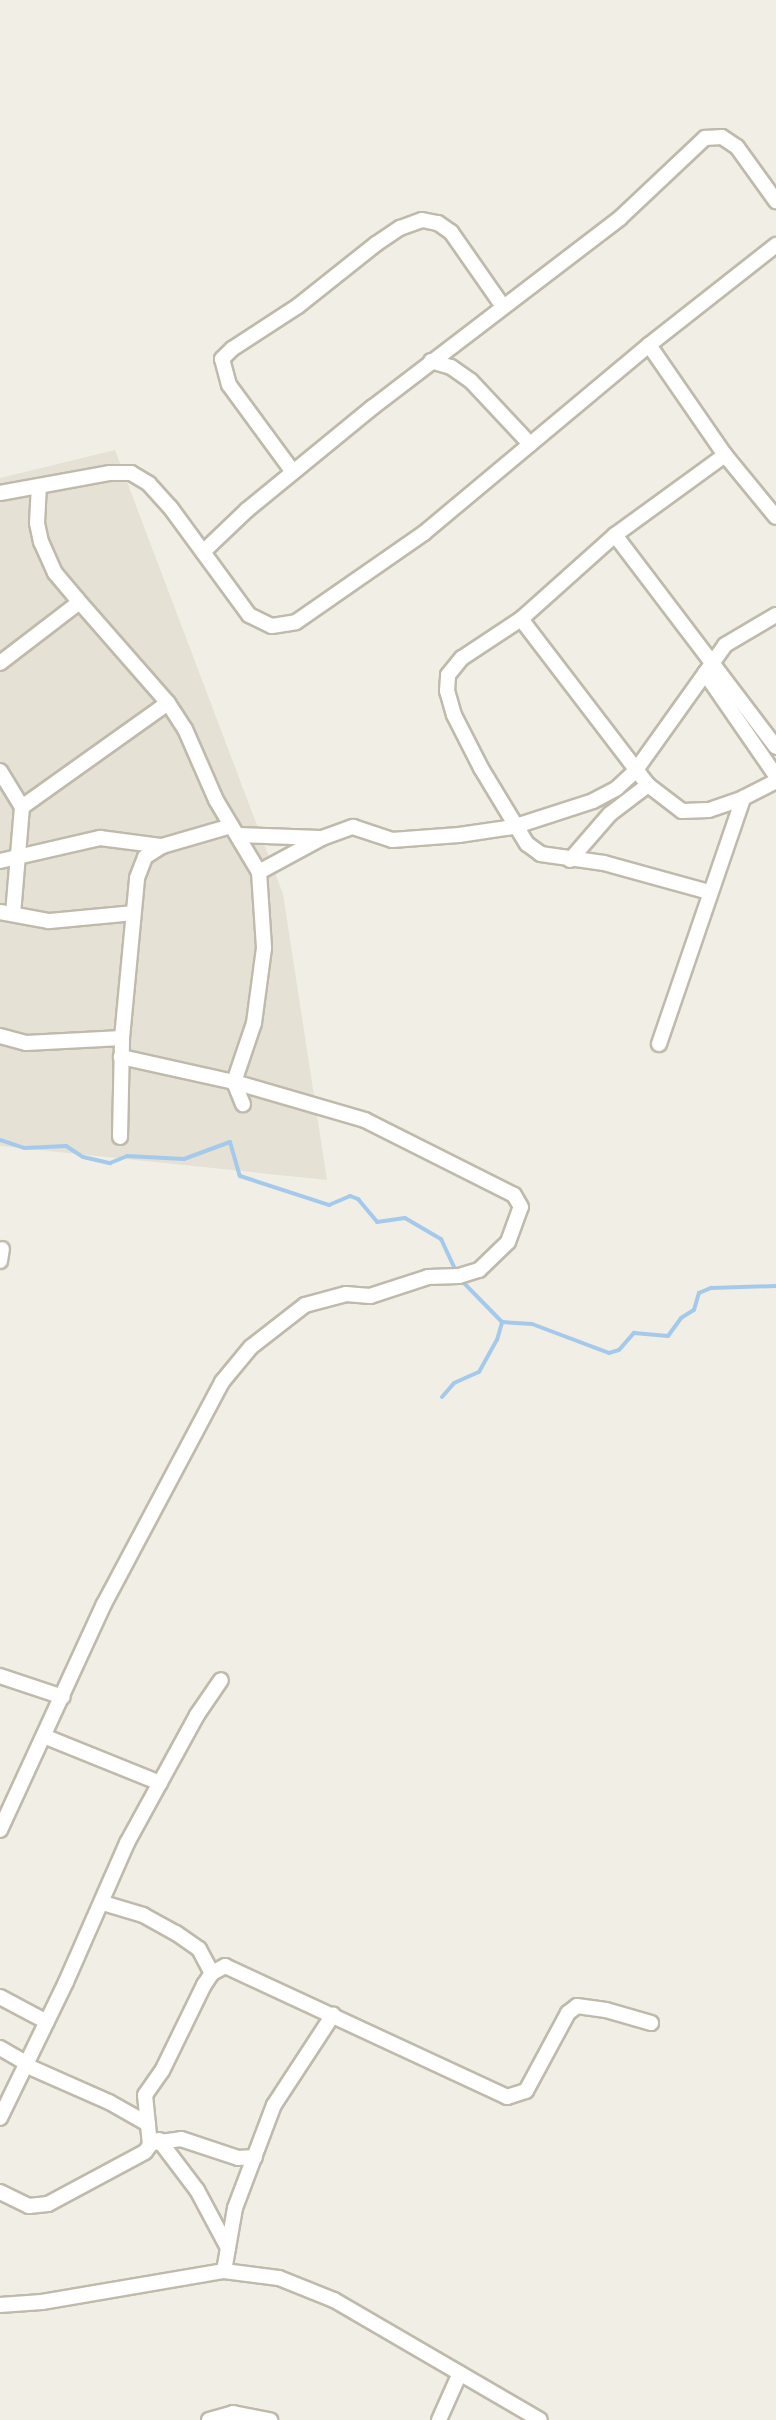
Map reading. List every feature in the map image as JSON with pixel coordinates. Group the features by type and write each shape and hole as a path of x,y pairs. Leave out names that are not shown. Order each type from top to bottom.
{"street":[{"path":"203,552 293,472 502,305 620,218 705,138 722,137 737,147 776,201"},
{"path":"293,472 229,385 222,359 232,349 298,306 376,244 400,228 422,220 438,223 451,232 502,305"},
{"path":"0,493 39,488 110,473 131,473 149,484 249,615 272,626 296,622 424,533 649,345 776,245"},
{"path":"649,345 725,455 776,517"},
{"path":"431,362 451,367 471,381 530,444"},
{"path":"709,892 604,863 570,861 542,854 526,844 513,827 454,715 447,691 448,675 462,658 521,619 615,535 725,455"},
{"path":"39,488 37,522 41,542 56,573 168,703 258,872 264,948 254,1023 234,1082 243,1104"},
{"path":"615,535 708,668 776,776"},
{"path":"0,663 63,618 77,599"},
{"path":"258,872 322,838 353,827 392,840 513,827 593,801 617,788 636,770 724,645 776,615"},
{"path":"521,619 648,785 682,811 709,810 743,798 776,781"},
{"path":"708,668 776,747"},
{"path":"22,807 168,703"},
{"path":"0,771 22,807 6,913 49,921 133,913"},
{"path":"570,861 610,814 648,785"},
{"path":"659,1044 709,892 743,798"},
{"path":"0,861 100,838 162,846 235,830 322,838"},
{"path":"120,1137 122,1038 133,913 145,857 162,846"},
{"path":"0,1036 26,1043 122,1038"},
{"path":"0,1830 46,1737 104,1604 222,1382 251,1347 305,1305 346,1294 370,1296 428,1277 459,1276 479,1270 502,1251 518,1219 521,1207 514,1195 479,1180 409,1140 329,1108 234,1082 122,1057"},
{"path":"0,1676 63,1697"},
{"path":"0,2118 103,1903 127,1843 159,1783 221,1680"},
{"path":"46,1737 159,1783"},
{"path":"103,1903 143,1915 176,1933 199,1949 212,1973"},
{"path":"228,2248 197,2190 155,2143 148,2124 145,2095 162,2071 212,1973 231,1966 513,2098 526,2091 536,2076 567,2013 577,2007 588,2006 651,2023"},
{"path":"0,1997 47,2022"},
{"path":"224,2271 235,2208 274,2105 333,2015"},
{"path":"0,2048 25,2064 148,2124"},
{"path":"0,2192 29,2206 48,2204 145,2152 155,2143 181,2139 238,2158 255,2157"},
{"path":"0,2305 42,2302 224,2271 279,2278 334,2300 540,2420"},
{"path":"439,2420 460,2373"},
{"path":"209,2420 233,2413 270,2420"}],"shaded area":[{"path":"115,450 283,894 327,1180 0,1146 0,478"}],"waterway":[{"path":"0,1140 25,1148 66,1146 83,1157 110,1163 127,1156 184,1159 230,1142 240,1176 329,1205 350,1196 358,1199 377,1222 405,1218 441,1239 457,1273"},
{"path":"442,1397 454,1383 479,1372 497,1340 502,1322 460,1279"},
{"path":"502,1322 532,1324 609,1353 619,1350 634,1333 668,1336 681,1318 694,1310 699,1293 711,1288 776,1286"}]}
